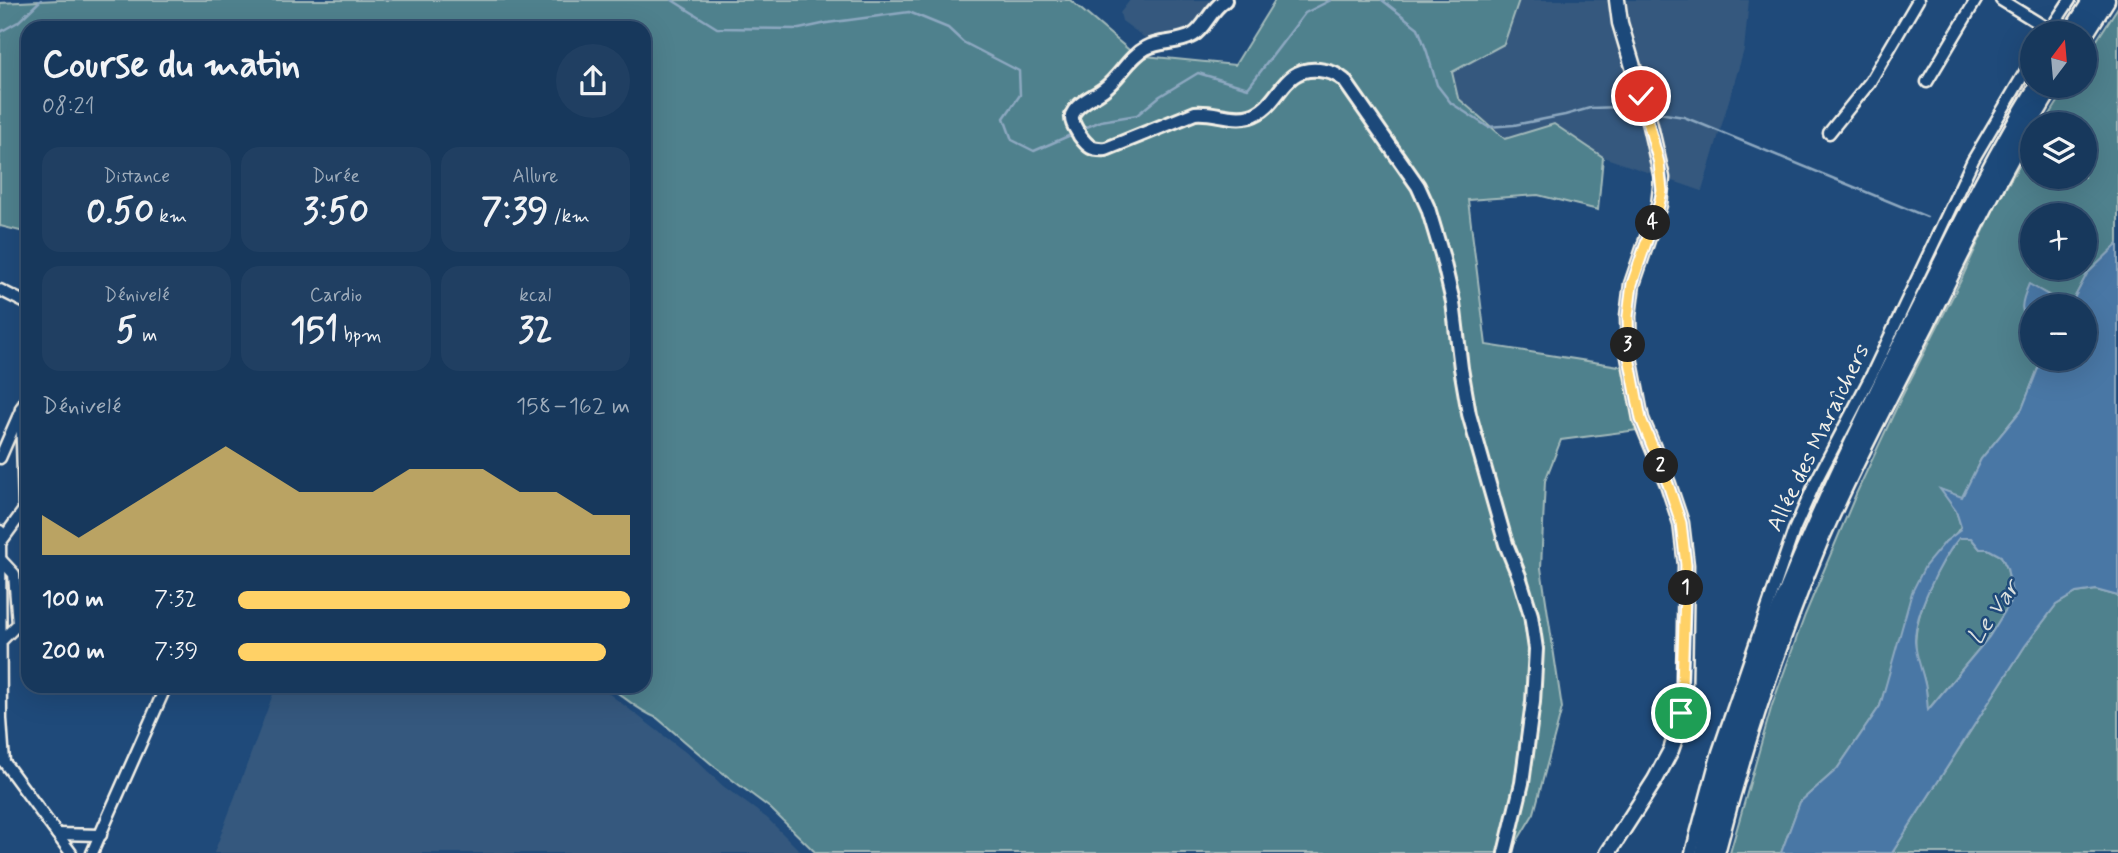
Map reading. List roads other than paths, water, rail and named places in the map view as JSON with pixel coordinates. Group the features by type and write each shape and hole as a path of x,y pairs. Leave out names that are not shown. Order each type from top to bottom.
{"highway":[{"path":"2079,21 2092,0"},
{"path":"2093,21 2106,0"},
{"path":"1704,853 1716,801 1755,673 1807,540 1863,420 1974,200 2031,98"},
{"path":"1716,853 1767,677 1819,542 1985,204 2045,98"}],"main road":[{"path":"1608,853 1655,780 1671,750 1680,722 1684,685 1686,565 1685,544 1675,501 1641,419 1629,357 1628,316 1632,284 1662,191 1659,163 1620,23 1617,0"}],"street":[{"path":"1225,0 1216,6 1195,34 1184,39 1159,43 1139,53 1106,88 1077,108 1072,116 1073,123 1087,146 1097,150 1115,146 1195,113 1237,118 1250,116 1269,103 1293,75 1316,70 1344,80 1418,186 1436,232 1453,302 1469,414 1506,544 1527,598 1534,631 1536,668 1533,702 1522,783 1505,853"},
{"path":"1829,133 1870,82 1918,0"},
{"path":"1927,82 1976,0"},
{"path":"2001,0 2032,21"},
{"path":"2056,21 2070,0"},
{"name":"Allée des Maraîchers","path":"1691,853 1726,728 1794,530 1816,481 1872,374 1973,160 2020,80"},
{"path":"0,290 21,300"},
{"path":"0,458 21,408"},
{"path":"0,543 21,514"},
{"path":"0,531 1,719 4,762 71,853"},
{"path":"0,559 15,574 18,624 1,641"},
{"path":"92,853 163,693"},
{"path":"57,834 101,835"}],"waterway":[{"path":"0,32 18,22 41,0"},
{"path":"672,0 717,28 799,29 909,12 948,28 963,42 1019,71 1020,95 1004,118 1012,140 1034,151 1073,134"},
{"path":"1082,129 1101,121 1137,115 1160,96 1198,73 1248,88 1305,13 1331,0"},
{"path":"1382,0 1418,28 1437,85 1451,103 1488,127 1514,125 1590,108 1622,107 1639,110"},
{"path":"1652,112 1684,117 1927,217"}],"water label":[{"name":"Le Var","path":"1994,613"}]}
